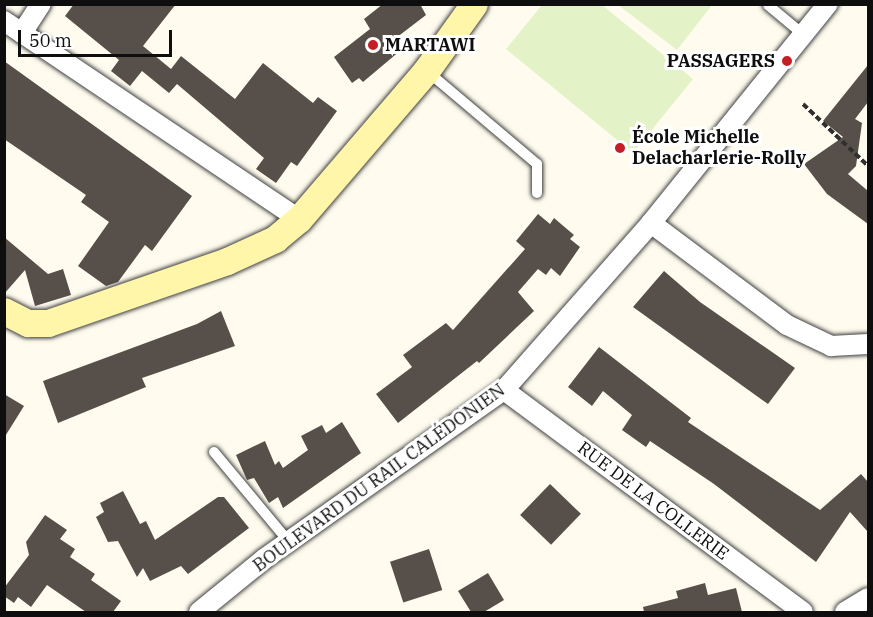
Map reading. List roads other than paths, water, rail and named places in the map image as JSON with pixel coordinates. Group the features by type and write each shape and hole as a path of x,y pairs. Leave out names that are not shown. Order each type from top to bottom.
{"street":[{"path":"22,33 41,4"},
{"path":"4,311 28,323 68,317 227,261 275,239 299,219 426,71 474,4"},
{"name":"BOULEVARD DU RAIL CALÉDONIEN","path":"199,612 289,542 504,390 651,223 828,4"},
{"path":"4,21 299,219"},
{"path":"651,223 788,325 831,346 868,345"},
{"name":"RUE DE LA COLLERIE","path":"504,390 803,612"},
{"path":"845,612 868,598"}],"lane":[{"path":"768,5 804,35"},
{"path":"426,71 537,164 537,193"},
{"path":"214,452 289,542"}],"place":[{"name":"MARTAWI","path":"373,45"},
{"name":"PASSAGERS","path":"787,61"},
{"name":"École Michelle Delacharlerie-Rolly","path":"620,148"}]}
